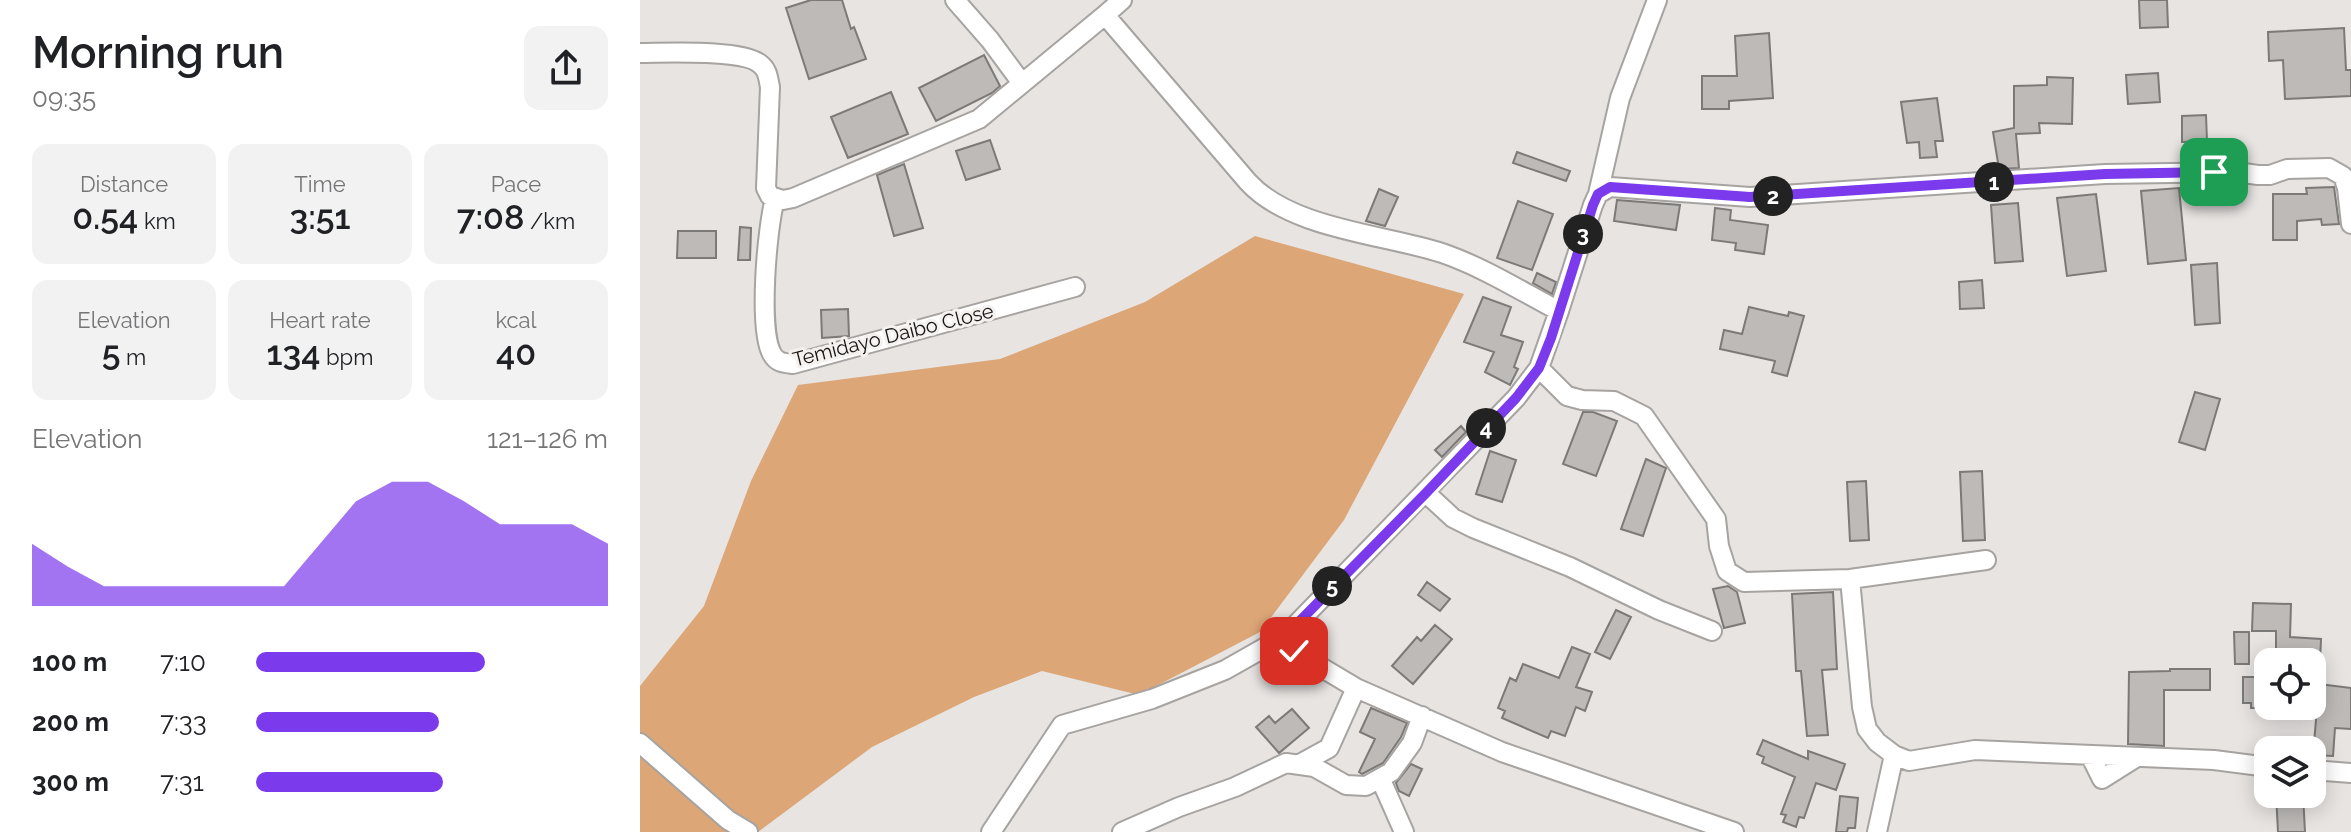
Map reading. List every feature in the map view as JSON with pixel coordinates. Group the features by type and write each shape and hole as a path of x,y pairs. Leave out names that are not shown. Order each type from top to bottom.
{"street":[{"path":"955,0 1021,82"},
{"path":"640,53 740,56 759,63 766,71 770,87 766,188 775,199 793,198 979,119 1122,0"},
{"path":"992,831 1062,725 1167,693 1225,670 1285,636 1516,398 1539,368 1598,194 1620,98 1657,0"},
{"path":"1105,15 1248,182 1271,203 1308,218 1443,254 1559,311"},
{"path":"1598,194 1610,187 1621,187 1750,197 2105,174 2236,172 2270,175 2287,169 2329,168 2343,176 2351,224"},
{"name":"Temidayo Daibo Close","path":"775,199 770,217 765,280 768,342 772,356 780,363 793,364 1075,287"},
{"path":"1539,368 1567,396 1614,401 1644,416 1716,519 1719,546 1727,571 1744,582 1850,579 1986,560"},
{"path":"1426,493 1453,518 1473,528 1570,567 1712,631"},
{"path":"1850,579 1862,707 1867,729 1877,742 1894,755 1909,761 1975,750 2214,760 2254,765"},
{"path":"1285,636 1294,651 1356,688 1502,752 1734,832"},
{"path":"1300,764 1329,748 1356,688"},
{"path":"1122,832 1286,763 1314,767 1346,785 1366,786 1391,772 1412,743 1422,716"},
{"path":"640,743 728,820 748,832"},
{"path":"1877,832 1894,755"},
{"path":"2326,771 2351,773"},
{"path":"1381,780 1404,832"}],"shaded area":[{"path":"1255,236 1464,294 1344,520 1260,632 1139,695 1042,671 974,697 872,747 758,832 640,832 640,686 704,606 751,481 798,385 1000,359 1145,302"}],"building":[{"path":"811,0 842,0 851,29 854,27 866,59 809,79 786,8"},
{"path":"2139,0 2167,0 2168,27 2140,28"},
{"path":"2344,28 2346,70 2351,70 2351,96 2285,99 2283,60 2269,61 2268,32"},
{"path":"1769,33 1773,98 1729,101 1729,109 1702,109 1702,76 1737,76 1735,36"},
{"path":"984,55 1000,86 936,121 919,88"},
{"path":"2158,73 2160,102 2128,104 2126,75"},
{"path":"2047,77 2073,78 2072,124 2039,123 2040,133 2016,134 2019,168 1999,169 1993,132 2014,128 2014,86 2047,85"},
{"path":"891,92 908,134 848,158 831,117"},
{"path":"1937,98 1943,141 1935,141 1937,157 1920,158 1919,142 1907,143 1901,102"},
{"path":"2206,115 2207,141 2182,142 2182,116"},
{"path":"990,140 1000,169 966,180 956,151"},
{"path":"1517,152 1570,171 1566,181 1513,163"},
{"path":"904,164 923,228 894,236 877,175"},
{"path":"2334,187 2339,224 2322,225 2321,219 2297,221 2297,240 2273,240 2273,194 2307,194 2306,188"},
{"path":"2179,188 2186,260 2148,264 2141,191"},
{"path":"1379,189 1398,197 1385,226 1366,221"},
{"path":"2096,194 2106,271 2067,276 2057,198"},
{"path":"1617,200 1680,205 1676,230 1614,221"},
{"path":"1518,201 1553,214 1532,270 1497,258"},
{"path":"2018,203 2023,261 1995,263 1991,205"},
{"path":"1715,208 1731,210 1730,220 1768,225 1764,254 1735,250 1736,243 1712,240"},
{"path":"740,227 751,228 750,260 738,260"},
{"path":"678,231 716,231 716,258 677,258"},
{"path":"2217,263 2220,323 2195,325 2191,265"},
{"path":"1537,273 1556,282 1552,294 1533,283"},
{"path":"1982,280 1984,308 1960,309 1959,282"},
{"path":"1483,297 1511,307 1501,335 1523,342 1514,367 1518,369 1510,385 1485,372 1494,352 1464,342"},
{"path":"1749,307 1788,316 1789,312 1804,316 1787,376 1772,372 1775,361 1720,349 1724,330 1742,334"},
{"path":"848,309 849,336 822,338 821,310"},
{"path":"2195,392 2220,399 2205,450 2179,442"},
{"path":"1583,412 1593,412 1617,421 1596,476 1563,464"},
{"path":"1461,426 1466,432 1442,457 1435,450"},
{"path":"1490,451 1516,460 1502,502 1476,494"},
{"path":"1646,459 1666,468 1643,536 1621,529"},
{"path":"1982,471 1985,540 1963,541 1960,472"},
{"path":"1866,481 1869,540 1850,541 1847,482"},
{"path":"1427,582 1450,599 1440,611 1418,595"},
{"path":"1728,586 1737,592 1745,623 1724,628 1713,589"},
{"path":"1833,592 1837,669 1822,670 1828,735 1807,736 1801,671 1796,671 1792,594"},
{"path":"2253,603 2291,604 2290,637 2321,639 2321,648 2276,648 2276,631 2252,631"},
{"path":"1616,610 1631,617 1610,659 1595,652"},
{"path":"1435,625 1452,639 1413,684 1392,666 1417,637 1421,641"},
{"path":"2234,632 2249,632 2249,664 2235,664"},
{"path":"1572,647 1590,654 1576,687 1592,692 1585,711 1576,707 1565,736 1551,731 1548,738 1502,718 1505,711 1498,708 1510,678 1516,681 1523,664 1559,678"},
{"path":"2210,669 2210,690 2164,690 2164,746 2128,744 2129,672"},
{"path":"2243,677 2254,677 2254,708 2251,708 2251,703 2243,703"},
{"path":"2326,685 2351,688 2351,729 2335,728 2333,756 2326,756 2326,736 2315,736 2316,720 2326,720"},
{"path":"1371,708 1407,723 1383,763 1362,774 1359,772 1375,739 1360,732"},
{"path":"1292,709 1309,728 1279,753 1256,727 1269,716 1275,723"},
{"path":"1763,740 1808,759 1808,751 1845,764 1836,790 1816,783 1804,818 1799,817 1796,827 1783,822 1786,815 1781,814 1795,777 1762,763 1764,757 1757,754"},
{"path":"1411,764 1422,769 1409,796 1399,791 1396,783"},
{"path":"1840,796 1858,798 1855,828 1848,828 1847,832 1836,832"},
{"path":"2277,808 2304,808 2305,832 2278,832"}],"route":[{"path":"1294,651 1285,636 1301,617 1426,493 1516,398 1539,368 1593,205 1598,194 1610,187 1750,197 2105,174 2214,172"}]}
